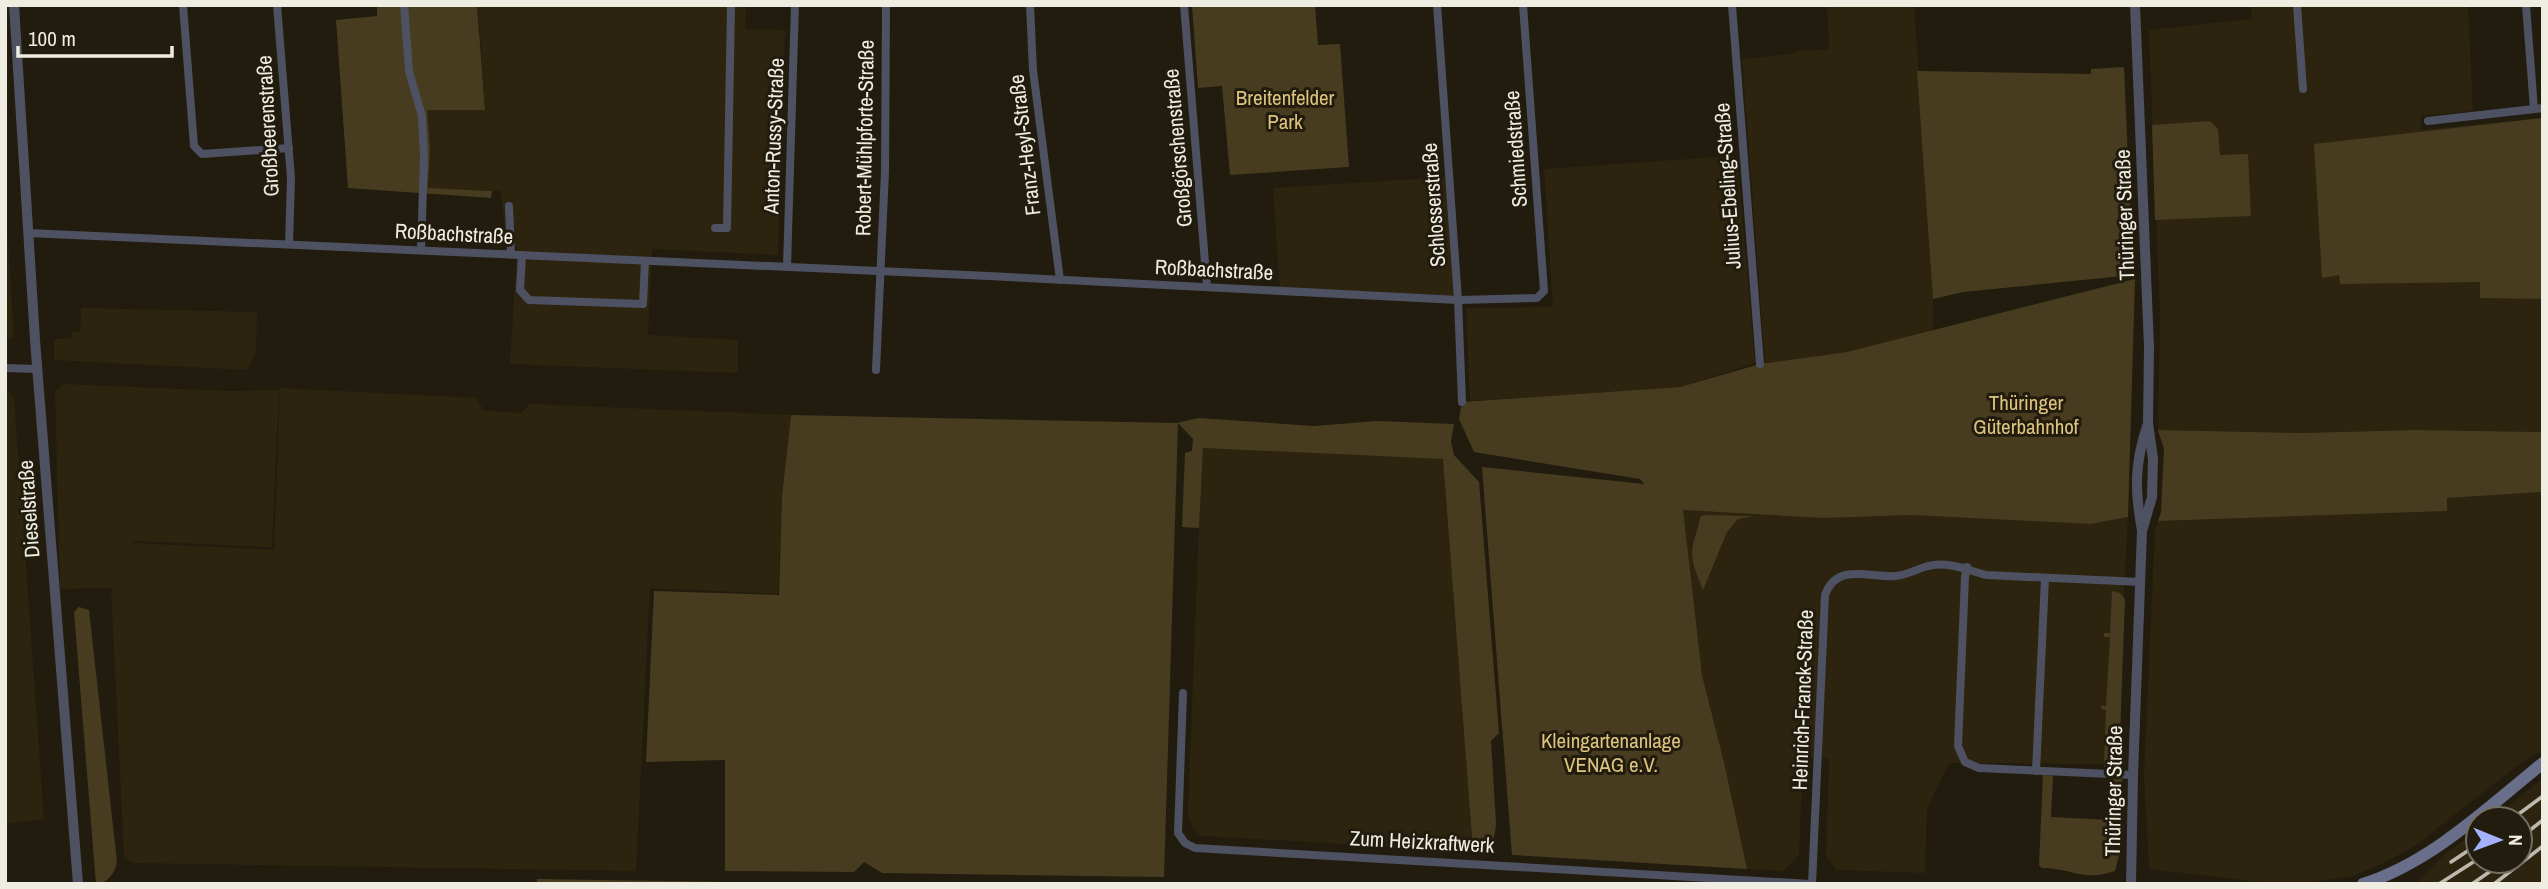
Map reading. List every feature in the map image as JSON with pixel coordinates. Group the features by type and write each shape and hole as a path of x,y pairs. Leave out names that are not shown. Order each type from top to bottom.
{"main road":[{"path":"2363,884 2393,873 2426,855 2543,763"}],"street":[{"name":"Dieselstraße","path":"14,5 37,369 78,884"},
{"path":"183,5 194,146 197,152 202,154 289,148"},
{"name":"Großbeerenstraße","path":"277,5 292,178 289,244"},
{"path":"404,5 409,72 422,116 424,157 421,250"},
{"path":"715,228 727,228 725,87 731,5"},
{"name":"Anton-Russy-Straße","path":"787,267 795,5"},
{"name":"Robert-Mühlpforte-Straße","path":"879,272 885,171 886,5"},
{"name":"Franz-Heyl-Straße","path":"1030,5 1033,70 1060,280"},
{"name":"Großgörschenstraße","path":"1184,5 1207,288"},
{"name":"Schlosserstraße","path":"1437,5 1458,300 1462,402"},
{"name":"Schmiedstraße","path":"1523,5 1544,291"},
{"name":"Julius-Ebeling-Straße","path":"1732,5 1760,364"},
{"name":"Thüringer Straße","path":"2132,884 2142,531 2136,498 2138,458 2148,423 2148,311 2135,5"},
{"path":"2297,5 2303,89"},
{"path":"2428,121 2538,109 2526,5"},
{"path":"509,206 511,254"},
{"name":"Roßbachstraße","path":"28,233 1458,300 1537,299 1544,291"},
{"path":"522,255 520,290 529,300 643,304 646,261"},
{"path":"876,370 879,272"},
{"path":"5,368 37,369"},
{"name":"Heinrich-Franck-Straße","path":"1811,884 1825,595 1828,585 1838,576 1845,574 1898,576 1929,566 1967,567 1986,575 2141,582"},
{"path":"1967,567 1958,746 1965,762 1979,768 2133,775"},
{"path":"2036,771 2045,578"},
{"name":"Zum Heizkraftwerk","path":"1183,692 1178,833 1185,843 1195,848 1811,884"}],"shaded area":[{"path":"478,5 746,5 745,29 785,30 778,255 652,249 648,335 738,340 738,373 510,364 517,247 506,245 501,191 429,189 427,110 485,110"},
{"path":"1827,5 1914,5 1933,279 1933,331 1847,352 1765,363 1742,59 1829,49"},
{"path":"2251,5 2468,5 2473,111 2421,116 2421,130 2543,118 2543,432 2415,430 2302,433 2158,430 2160,319 2149,30 2252,19"},
{"path":"1733,156 1737,158 1755,363 1680,387 1470,401 1466,308 1553,307 1544,169"},
{"path":"1449,177 1458,300 1280,291 1273,188"},
{"path":"5,203 7,227 14,338 5,338"},
{"path":"81,308 257,312 256,353 246,370 54,360 54,339 71,339 72,331 80,332"},
{"path":"64,384 229,391 279,390 272,547 133,541 274,550 280,388 477,398 483,410 521,413 530,404 791,415 782,496 778,594 650,588 636,871 132,863 124,856 111,588 60,589 55,391"},
{"path":"5,389 14,397 44,819 5,824"},
{"path":"1202,448 1443,459 1473,851 1201,836 1192,827 1188,813"},
{"path":"2543,492 2543,749 2464,805 2416,845 2353,876 2278,884 2149,869 2144,775 2155,531 2158,521 2446,511 2446,498"},
{"path":"1699,507 1706,511 1824,518 1912,515 2091,524 2128,517 2115,764 1949,763 1927,809 1925,873 1836,870 1826,856 1829,759 1803,757 1799,854 1784,871 1747,869 1702,675 1698,646 1682,510 1696,511"},
{"path":"2543,778 2543,884 2415,884 2445,854 2464,840 2464,875 2534,875 2534,805 2509,805"}],"green space":[{"path":"377,5 477,5 485,110 427,110 430,148 428,188 492,191 491,198 348,188 336,20 377,16"},
{"name":"Breitenfelder Park","path":"1192,5 1315,5 1318,45 1340,44 1349,167 1230,175 1222,86 1198,88"},
{"path":"2124,67 2133,275 1963,292 1933,299 1917,71 2091,74 2091,69"},
{"path":"2543,118 2543,299 2480,298 2480,282 2340,284 2339,275 2322,278 2314,144"},
{"path":"2210,121 2218,129 2220,155 2248,154 2251,216 2155,220 2152,125"},
{"path":"2135,279 2128,517 2091,524 1912,515 1824,518 1683,510 1702,675 1747,869 1512,855 1482,467 1644,484 1640,479 1474,452 1459,419 1462,402 1680,387 1760,364 1847,352"},
{"path":"791,415 1177,423 1198,418 1314,426 1377,421 1454,424 1451,441 1454,455 1479,482 1499,733 1491,741 1496,823 1491,843 1484,849 1473,851 1443,459 1203,448 1199,528 1182,527 1185,453 1192,451 1193,439 1178,423 1164,877 882,873 864,862 854,872 725,871 725,760 646,762 654,591 779,595 782,496"},
{"path":"2158,430 2302,433 2415,430 2543,432 2543,492 2447,498 2447,511 2158,521 2161,512 2164,449"},
{"path":"1753,516 1738,519 1727,532 1703,590 1692,551 1700,517"},
{"path":"2112,591 2120,593 2125,599 2121,763 2116,767 2104,767 2106,710 2101,709 2101,706 2106,706 2110,637 2104,637 2104,633 2110,633"},
{"path":"79,607 89,610 117,862 110,877 96,884 74,612"},
{"path":"2043,775 2053,776 2051,817 2111,820 2113,779 2122,779 2120,851 2115,871 2085,875 2042,868 2039,865"},
{"path":"537,879 861,884 537,884"}],"railway":[{"path":"2531,805 2543,796"},
{"path":"2534,827 2543,820"},
{"path":"2494,884 2543,846"},
{"path":"2451,862 2464,853"},
{"path":"2439,884 2464,868"},
{"path":"2472,884 2485,875"}],"park label":[{"name":"Thüringer Güterbahnhof","path":"2026,415"},
{"name":"Kleingartenanlage VENAG e.V.","path":"1611,753"}]}
